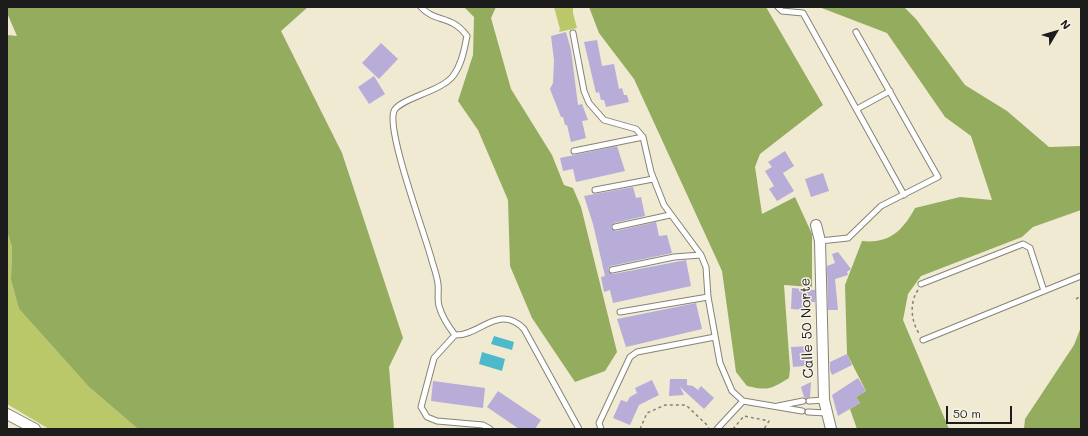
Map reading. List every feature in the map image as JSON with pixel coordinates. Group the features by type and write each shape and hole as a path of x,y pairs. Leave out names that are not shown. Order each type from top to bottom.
{"street":[{"name":"Calle 50 Norte","path":"816,225 820,241 824,400 831,429"},
{"path":"7,414 35,429"}],"lane":[{"path":"420,7 426,12 449,20 460,27 466,36 460,66 452,77 426,94 399,105 394,110 392,124 408,185 432,258 438,284 439,305 446,323 455,335"},
{"path":"778,7 782,11 803,13 904,195"},
{"path":"820,241 848,238 881,206 938,177 856,32"},
{"path":"573,33 584,91 592,107 604,120 636,129 643,137 653,179 670,215 701,255 706,267 708,296 720,363 732,391 743,401 802,411"},
{"path":"857,109 890,91"},
{"path":"574,151 643,137"},
{"path":"595,190 653,179"},
{"path":"615,227 670,215"},
{"path":"921,284 1023,244 1030,248 1044,291"},
{"path":"612,270 674,257 701,255"},
{"path":"923,340 1081,276"},
{"path":"620,312 708,296"},
{"path":"490,429 483,425 437,421 427,417 421,407 434,358 455,335 462,335 493,320 504,319 518,323 524,329 580,429"},
{"path":"601,429 599,423 630,357 637,352 715,337"},
{"path":"809,401 824,400"},
{"path":"717,429 743,401"},
{"path":"776,406 803,401"},
{"path":"808,412 826,413"}],"path":[{"path":"921,284 914,296 912,317 917,331 923,340"},
{"path":"1076,299 1081,296"},
{"path":"640,429 647,413 665,405 686,405 709,429"},
{"path":"733,429 744,416 769,421 764,429"}],"green space":[{"path":"7,7 308,7 281,31 342,153 403,338 389,367 394,429 138,429 89,387 19,309 11,280 12,247 7,232 7,35 17,36 7,13"},
{"path":"464,7 496,7 491,18 511,89 552,155 564,185 573,188 581,207 617,352 605,371 575,382 532,318 510,266 508,200 478,130 458,101 473,55 474,17"},
{"path":"554,7 573,7 577,28 559,32 560,29"},
{"path":"589,7 766,7 823,105 760,154 755,167 762,214 795,197 812,234 812,287 784,285 790,369 789,378 778,385 765,389 747,386 736,372 722,271 634,79 599,33"},
{"path":"819,7 904,7 916,19 965,85 1007,111 1049,147 1081,146 1081,210 1033,227 1022,237 921,276 908,294 903,320 949,429 857,429 850,409 860,403 856,397 866,391 847,354 845,285 862,241 888,238 906,223 915,208 960,197 992,200 971,136 945,117 887,33"},
{"path":"7,232 12,247 11,280 19,309 89,387 138,429 49,429 7,404"},
{"path":"1081,327 1081,429 1024,429 1025,419 1074,345"}],"water":[{"path":"494,336 514,342 512,350 491,344"},
{"path":"482,352 505,359 502,371 479,364"}],"building":[{"path":"566,32 571,50 578,105 582,104 588,120 582,121 586,138 571,142 567,125 565,125 563,117 561,117 550,89 553,83 554,60 551,36"},
{"path":"597,40 602,66 614,64 619,89 622,88 624,95 627,95 629,102 606,107 604,100 601,100 599,92 596,93 584,42"},
{"path":"381,43 398,59 379,79 362,63"},
{"path":"374,76 385,94 369,104 358,87"},
{"path":"617,146 625,171 576,182 573,169 563,171 560,158"},
{"path":"785,151 794,166 783,173 794,191 777,201 769,189 774,186 765,171 772,167 768,162"},
{"path":"823,173 829,191 811,197 805,179"},
{"path":"633,187 636,198 641,197 645,216 614,223 611,226 612,229 616,231 656,222 659,236 667,235 672,253 611,266 608,268 609,272 613,274 686,260 691,286 613,303 610,290 604,292 601,277 605,276 593,224 584,196"},
{"path":"838,252 851,269 847,272 848,275 835,279 838,310 828,310 827,266 835,263 832,254"},
{"path":"792,288 815,290 815,302 805,302 805,310 791,309"},
{"path":"696,303 702,329 626,347 617,319"},
{"path":"811,346 813,365 793,367 791,347"},
{"path":"847,354 852,365 832,375 830,370 830,362"},
{"path":"858,378 866,391 856,397 860,403 838,416 832,395"},
{"path":"670,379 687,379 687,385 693,386 698,390 701,386 714,398 704,409 680,387 684,395 669,396"},
{"path":"652,380 659,395 639,405 630,425 613,418 621,400 627,402 630,397 637,393 635,388"},
{"path":"433,381 485,388 483,408 431,401"},
{"path":"811,382 810,397 806,398 804,397 801,387"},
{"path":"498,391 541,420 535,429 519,429 487,407"}]}
